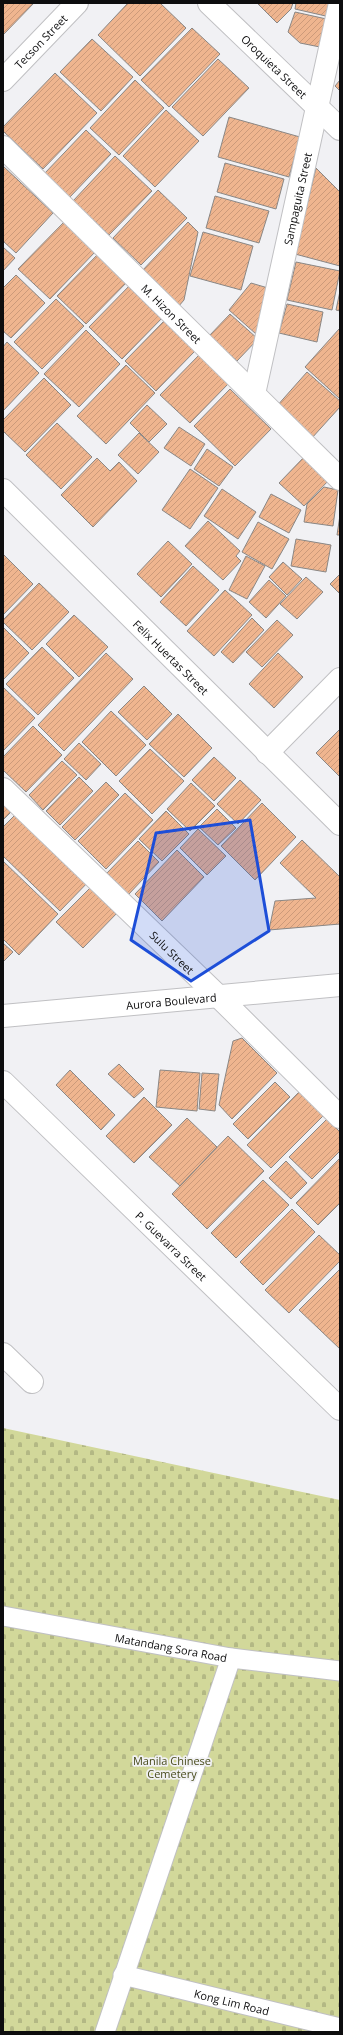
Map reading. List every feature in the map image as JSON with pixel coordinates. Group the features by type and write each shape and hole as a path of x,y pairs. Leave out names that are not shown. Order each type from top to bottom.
{"street":[{"name":"Tecson Street","path":"3,80 77,3"},
{"name":"Oroquieta Street","path":"209,3 340,128"},
{"name":"Sampaguita Street","path":"254,394 340,3"},
{"name":"M. Hizon Street","path":"3,147 340,479"},
{"name":"Felix Huertas Street","path":"3,490 340,824"},
{"path":"267,753 340,679"},
{"name":"Sulu Street","path":"3,789 218,996 340,1117"},
{"name":"Aurora Boulevard","path":"3,1016 340,985"},
{"name":"P. Guevarra Street","path":"3,1082 340,1409"},
{"path":"3,1354 32,1382"}],"lane":[{"name":"Matandang Sora Road","path":"3,1616 231,1658 340,1671"},
{"path":"105,2032 231,1658"},
{"name":"Kong Lim Road","path":"124,1975 340,2028"}],"highlighted area":[{"path":"250,820 269,931 191,981 131,940 156,833"}],"green space":[{"name":"Manila Chinese Cemetery","path":"3,1428 340,1500 340,2032 3,2032"}],"building":[{"path":"3,3 34,3 3,35"},
{"path":"128,3 160,3 186,28 140,76 98,35"},
{"path":"257,3 293,3 291,9 277,23"},
{"path":"296,3 334,3 330,17 295,9"},
{"path":"295,12 331,20 325,48 300,43 288,32"},
{"path":"192,28 220,54 169,107 141,80"},
{"path":"92,39 133,77 101,111 60,72"},
{"path":"218,59 249,88 203,136 172,107"},
{"path":"55,73 97,113 43,169 3,131 3,127"},
{"path":"135,80 164,108 119,155 90,128"},
{"path":"340,80 340,91 335,86"},
{"path":"166,110 199,141 155,187 123,156"},
{"path":"229,117 300,137 289,177 218,157"},
{"path":"86,130 111,154 69,198 44,174"},
{"path":"115,156 152,191 109,235 73,201"},
{"path":"225,163 284,179 276,209 217,192"},
{"path":"3,166 53,213 16,253 3,241"},
{"path":"316,168 340,192 340,266 295,254"},
{"path":"158,190 187,218 141,265 113,238"},
{"path":"215,196 269,211 259,243 206,228"},
{"path":"65,221 96,251 50,299 18,269"},
{"path":"188,222 198,232 184,300 178,307 141,272"},
{"path":"203,232 253,246 241,290 190,276"},
{"path":"3,247 15,258 3,271"},
{"path":"101,251 130,279 86,324 57,296"},
{"path":"296,262 340,271 332,310 287,300"},
{"path":"16,275 45,303 11,338 3,331 3,288"},
{"path":"134,281 167,313 122,359 89,327"},
{"path":"251,283 268,288 256,334 229,310"},
{"path":"340,291 340,311 336,310"},
{"path":"56,299 84,326 42,369 14,342"},
{"path":"287,304 323,312 317,342 279,333"},
{"path":"230,314 258,339 237,361 209,336"},
{"path":"165,320 196,350 156,391 125,361"},
{"path":"339,329 340,331 340,399 305,367"},
{"path":"86,330 120,364 79,407 44,374"},
{"path":"7,342 39,373 3,411 3,347"},
{"path":"201,353 230,382 190,423 160,395"},
{"path":"126,365 155,393 106,444 77,416"},
{"path":"307,372 340,401 340,407 311,439 276,407"},
{"path":"44,378 71,405 25,452 3,431 3,420"},
{"path":"230,389 271,429 235,466 194,426"},
{"path":"147,405 167,424 149,442 130,423"},
{"path":"57,423 92,457 61,489 26,455"},
{"path":"179,427 205,444 191,466 164,448"},
{"path":"139,433 159,452 138,474 118,455"},
{"path":"207,449 233,467 219,486 194,469"},
{"path":"306,455 330,479 304,506 279,483"},
{"path":"97,458 110,471 119,462 137,481 93,527 61,495"},
{"path":"190,469 218,488 190,529 162,510"},
{"path":"324,487 338,490 333,526 304,522 307,504"},
{"path":"222,489 256,512 238,539 204,516"},
{"path":"271,494 301,510 289,533 259,517"},
{"path":"340,515 340,535 337,535"},
{"path":"208,521 240,551 236,556 241,561 223,580 185,546"},
{"path":"258,522 289,539 272,569 242,552"},
{"path":"296,539 331,545 326,572 291,566"},
{"path":"168,541 192,564 161,597 137,574"},
{"path":"3,554 33,584 3,615"},
{"path":"246,556 265,566 247,599 229,590"},
{"path":"283,562 302,579 287,595 269,577"},
{"path":"193,566 219,590 186,626 160,602"},
{"path":"340,574 340,594 330,584"},
{"path":"306,577 323,592 297,619 280,604"},
{"path":"269,580 286,596 266,618 249,602"},
{"path":"39,583 69,612 32,650 3,622 3,620"},
{"path":"225,590 252,615 214,656 187,631"},
{"path":"74,615 108,647 79,677 46,644"},
{"path":"252,618 264,630 233,663 221,652"},
{"path":"277,620 293,635 262,667 246,652"},
{"path":"3,627 29,653 3,680"},
{"path":"42,647 74,678 38,715 6,684"},
{"path":"106,653 133,679 64,751 38,725"},
{"path":"278,653 303,677 274,708 249,684"},
{"path":"144,686 172,714 147,740 118,712"},
{"path":"3,687 35,718 3,751"},
{"path":"111,711 146,745 116,776 82,742"},
{"path":"178,714 212,748 184,777 149,744"},
{"path":"33,726 62,755 26,792 3,770 3,757"},
{"path":"340,729 340,777 316,753"},
{"path":"79,743 101,764 86,780 64,759"},
{"path":"150,749 184,781 152,814 119,781"},
{"path":"214,757 236,778 214,801 192,780"},
{"path":"62,761 77,775 43,810 29,795"},
{"path":"79,777 93,791 60,825 46,811"},
{"path":"240,780 261,800 238,824 217,804"},
{"path":"106,782 119,795 75,840 62,827"},
{"path":"191,783 215,806 190,831 167,809"},
{"path":"125,793 153,820 106,869 78,841"},
{"path":"3,803 12,811 3,820"},
{"path":"262,803 296,837 255,880 221,846"},
{"path":"23,807 94,876 60,911 3,856 3,827"},
{"path":"217,809 236,828 218,845 199,827"},
{"path":"166,811 189,834 162,861 139,839"},
{"path":"198,829 226,856 207,875 180,848"},
{"path":"302,840 340,877 340,924 269,930 275,901 316,898 280,863"},
{"path":"138,841 159,862 128,895 106,874"},
{"path":"177,850 204,877 162,921 135,894"},
{"path":"3,861 58,914 19,955 3,939"},
{"path":"94,884 120,910 83,948 56,922"},
{"path":"3,943 13,952 3,962"},
{"path":"242,1038 277,1073 232,1119 219,1105 233,1041"},
{"path":"119,1064 144,1089 134,1098 108,1074"},
{"path":"70,1070 115,1115 101,1130 56,1085"},
{"path":"160,1070 200,1073 197,1111 156,1107"},
{"path":"202,1073 219,1074 215,1111 199,1109"},
{"path":"275,1082 290,1097 248,1139 233,1124"},
{"path":"299,1092 323,1116 271,1168 247,1145"},
{"path":"144,1097 172,1125 134,1163 106,1136"},
{"path":"187,1118 217,1147 180,1186 149,1157"},
{"path":"327,1119 340,1132 340,1151 312,1179 289,1157"},
{"path":"228,1136 264,1171 207,1229 172,1194"},
{"path":"340,1158 340,1203 318,1225 296,1203"},
{"path":"286,1161 307,1183 291,1199 269,1178"},
{"path":"263,1180 289,1205 236,1258 211,1233"},
{"path":"292,1209 315,1232 263,1285 240,1262"},
{"path":"319,1235 340,1255 340,1261 289,1313 265,1290"},
{"path":"340,1269 340,1349 299,1310"}]}
